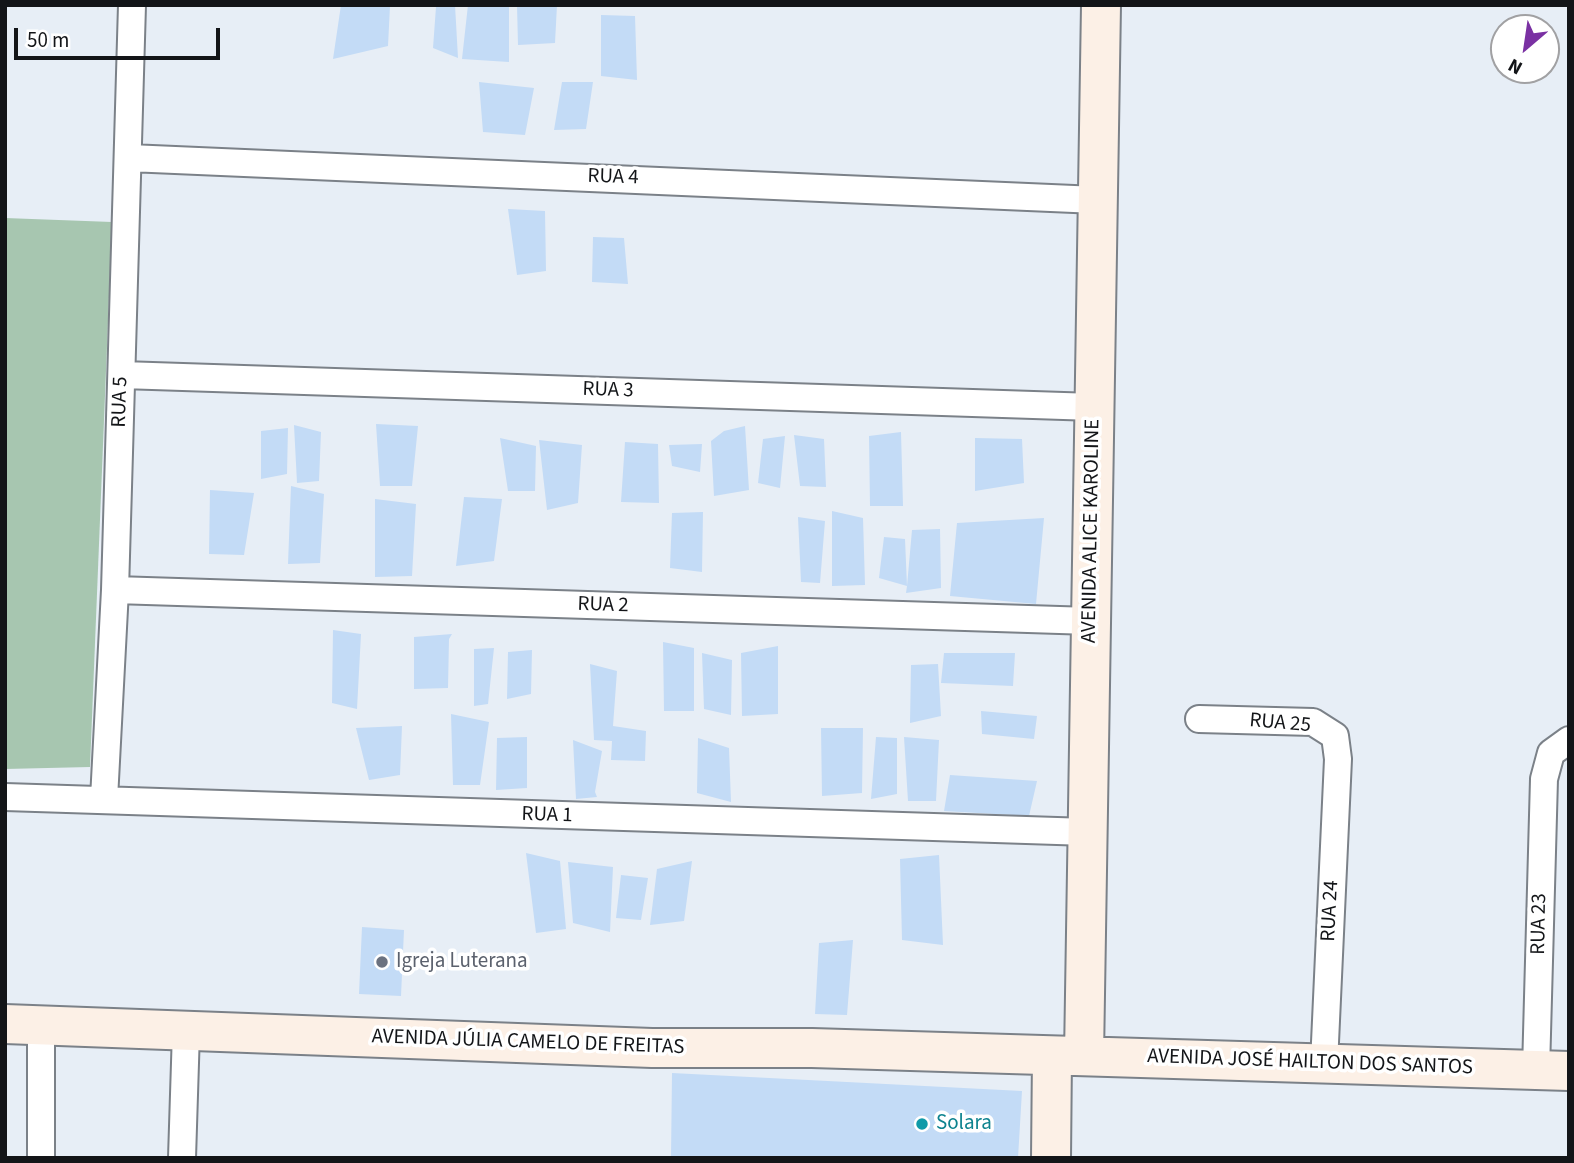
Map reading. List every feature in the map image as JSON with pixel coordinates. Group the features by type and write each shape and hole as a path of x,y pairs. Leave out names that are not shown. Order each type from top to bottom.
{"street":[{"name":"RUA 5","path":"104,799 115,590 132,5"},
{"name":"AVENIDA ALICE KAROLINE","path":"1051,1158 1068,1056 1088,832 1101,5"},
{"name":"RUA 4","path":"129,158 1097,200"},
{"name":"RUA 3","path":"122,375 1094,407"},
{"name":"RUA 2","path":"115,590 1091,621"},
{"name":"RUA 25","path":"1199,719 1313,722 1335,736 1338,759"},
{"name":"RUA 23","path":"1553,1070 1544,779 1551,753 1569,740"},
{"name":"RUA 24","path":"1324,1064 1338,759"},
{"name":"RUA 1","path":"5,797 1088,832"},
{"name":"AVENIDA JÚLIA CAMELO DE FREITAS","path":"23,1024 638,1047 812,1048 1068,1056"},
{"path":"23,1024 41,1158"},
{"path":"182,1158 186,1031"},
{"name":"AVENIDA JOSÉ HAILTON DOS SANTOS","path":"1068,1056 1553,1070"}],"green space":[{"path":"5,218 112,222 90,767 5,769"}],"building":[{"path":"341,5 390,6 388,46 333,59"},
{"path":"455,5 458,58 433,48 436,7"},
{"path":"468,5 509,5 509,62 462,59"},
{"path":"517,5 557,5 555,43 518,45"},
{"path":"601,15 635,16 637,80 601,76"},
{"path":"479,82 534,88 525,135 483,132"},
{"path":"562,82 593,82 586,129 554,130"},
{"path":"508,209 545,211 546,271 517,275"},
{"path":"593,237 624,238 628,284 592,282"},
{"path":"376,424 418,426 412,486 380,486"},
{"path":"294,425 321,432 319,481 297,483"},
{"path":"745,426 749,490 714,496 711,441 724,431"},
{"path":"288,428 287,474 261,479 261,431"},
{"path":"901,432 903,506 870,506 869,436"},
{"path":"794,435 824,439 826,487 800,486"},
{"path":"785,436 780,488 758,483 763,439"},
{"path":"500,438 536,446 535,491 508,491"},
{"path":"975,438 1022,439 1024,483 975,491"},
{"path":"539,440 582,445 578,503 547,510"},
{"path":"625,442 658,444 659,503 621,502"},
{"path":"702,444 700,472 672,466 669,445"},
{"path":"291,486 324,494 320,563 288,564"},
{"path":"210,490 254,493 244,555 209,554"},
{"path":"464,497 502,499 494,561 456,566"},
{"path":"375,499 416,504 412,576 375,577"},
{"path":"832,511 863,518 865,585 832,586"},
{"path":"703,512 702,572 670,568 672,513"},
{"path":"798,517 825,521 820,583 801,582"},
{"path":"1044,518 1036,604 950,596 957,523"},
{"path":"940,529 941,588 906,593 912,530"},
{"path":"884,537 905,539 907,586 879,578"},
{"path":"333,630 361,634 357,709 332,703"},
{"path":"452,634 449,639 448,688 414,689 414,637"},
{"path":"663,642 694,648 694,711 664,711"},
{"path":"778,646 778,714 742,716 741,653"},
{"path":"494,648 488,704 474,706 474,649"},
{"path":"532,650 531,694 507,699 508,652"},
{"path":"702,653 732,660 731,715 704,709"},
{"path":"944,653 1015,653 1013,686 941,683"},
{"path":"590,664 617,671 613,726 646,731 645,761 611,760 612,741 594,740"},
{"path":"938,664 941,716 910,723 911,665"},
{"path":"981,711 1037,716 1034,739 982,734"},
{"path":"451,714 489,722 480,785 453,785"},
{"path":"402,726 400,775 369,780 356,728"},
{"path":"821,728 863,728 862,793 822,796"},
{"path":"527,737 527,788 496,790 497,738"},
{"path":"876,737 897,738 897,794 871,799"},
{"path":"904,737 939,740 936,801 908,801"},
{"path":"698,738 729,748 731,802 697,793"},
{"path":"573,740 602,751 595,792 597,797 576,799"},
{"path":"950,775 1037,781 1029,816 944,811"},
{"path":"526,853 560,861 566,929 536,933"},
{"path":"939,855 943,945 902,940 900,859"},
{"path":"692,861 684,921 650,925 657,869"},
{"path":"568,862 613,867 610,932 573,923"},
{"path":"621,875 648,878 641,920 616,918"},
{"name":"Igreja Luterana","path":"362,927 404,930 401,996 359,994"},
{"path":"853,940 847,1015 815,1014 819,943"},
{"path":"672,1073 1022,1091 1018,1158 671,1158"}],"place":[{"name":"Igreja Luterana","path":"382,962"},
{"name":"Solara","path":"922,1124"}]}
